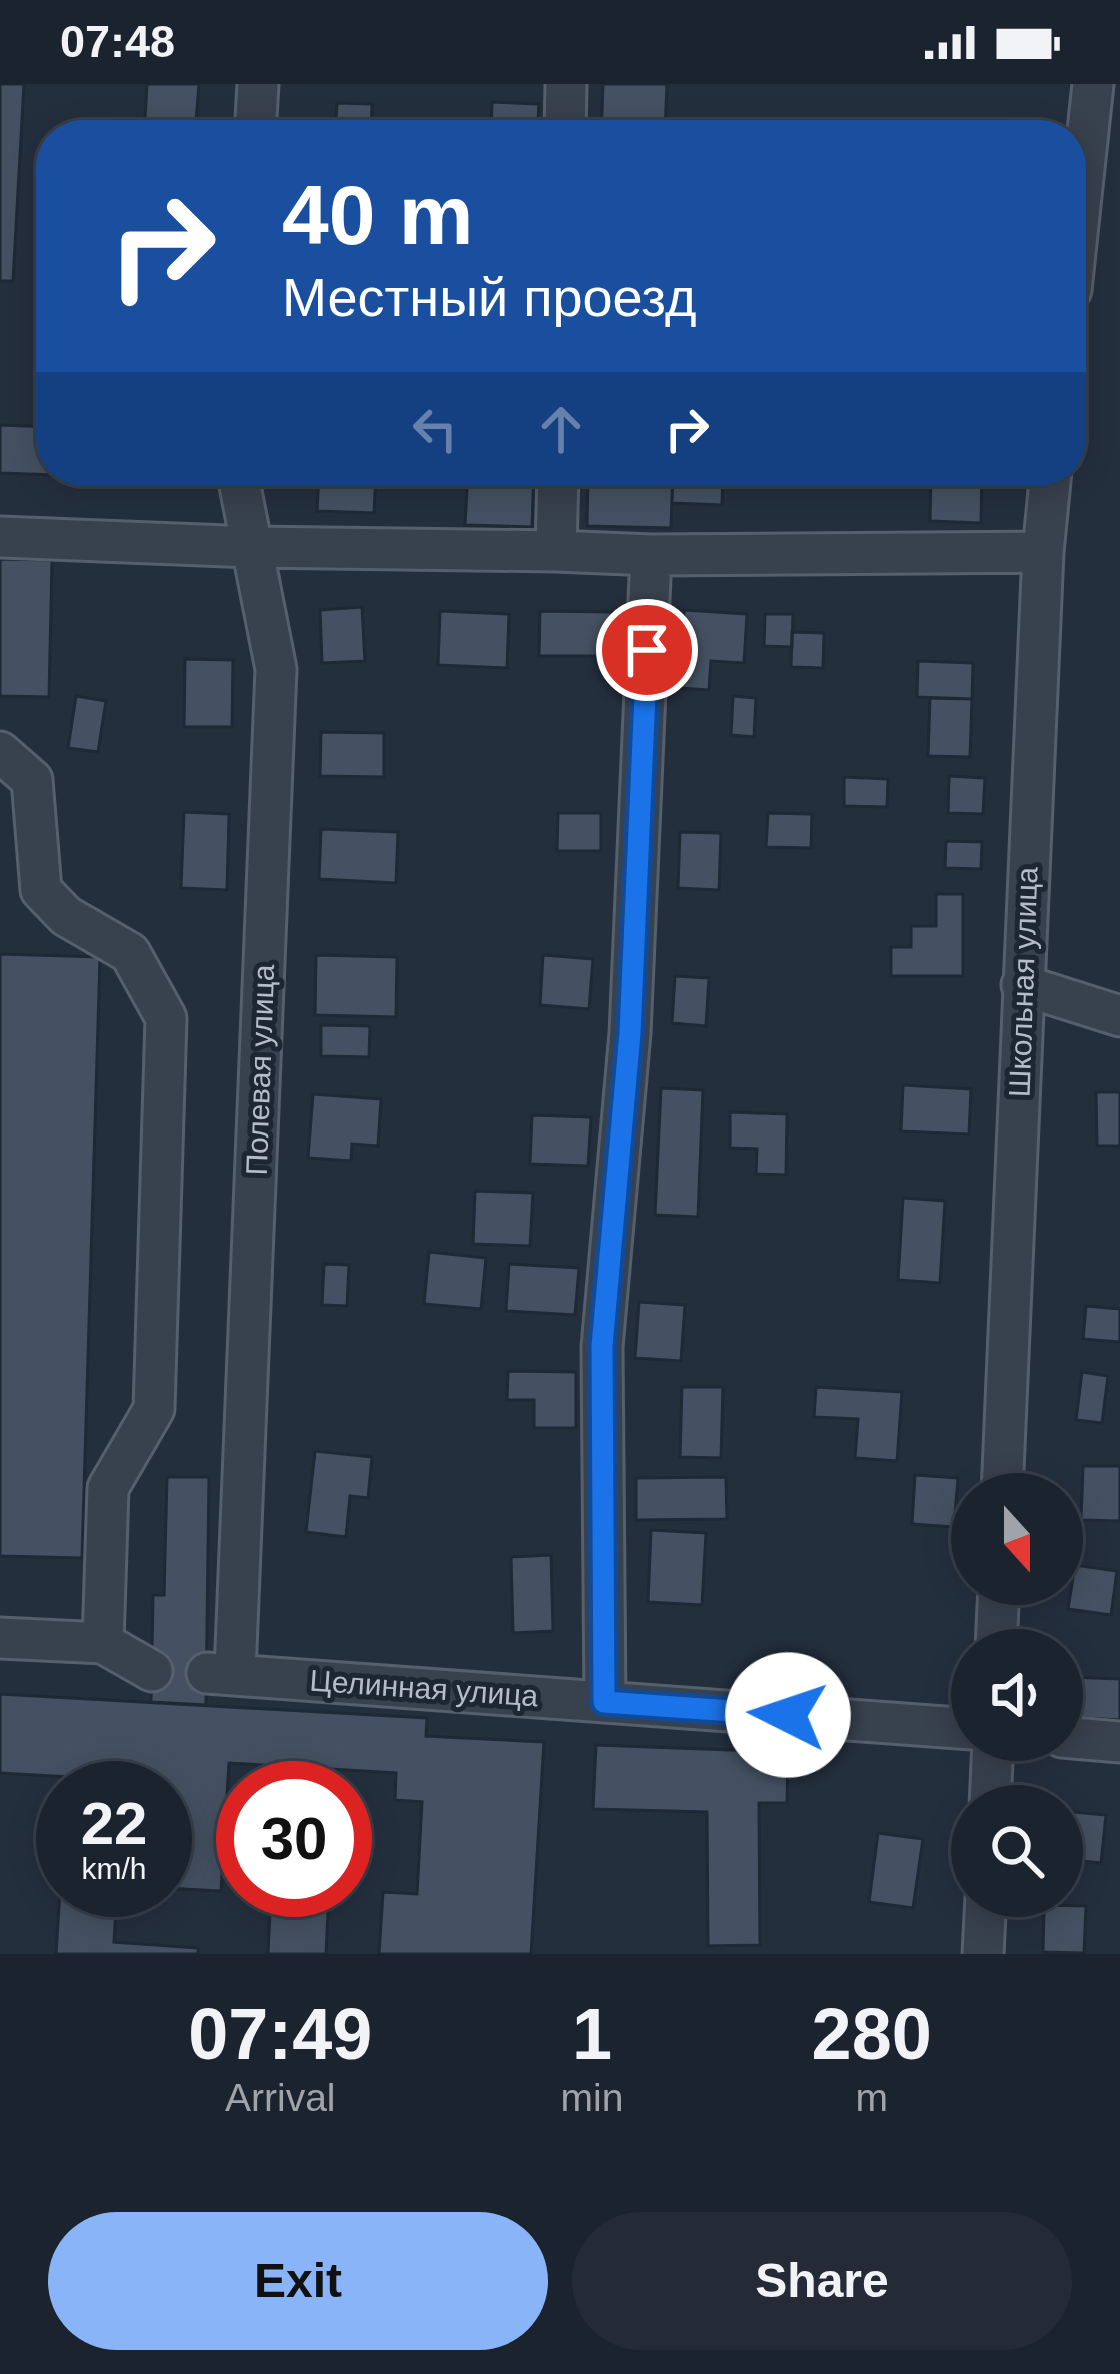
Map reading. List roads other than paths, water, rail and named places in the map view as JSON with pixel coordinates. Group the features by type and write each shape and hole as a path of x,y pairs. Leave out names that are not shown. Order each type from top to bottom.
{"street":[{"path":"256,120 258,84"},
{"path":"565,120 566,84"},
{"path":"1086,156 1094,84"},
{"name":"Полевая улица","path":"221,1673 276,669 240,486"},
{"path":"556,551 558,486"},
{"name":"Школьная улица","path":"1004,1473 1022,985 1042,552 1049,486"},
{"path":"0,537 651,555 1042,552"},
{"path":"604,1702 602,1346 630,1033 651,555"},
{"path":"0,752 32,780 41,890 66,916 130,953 166,1018 154,1409 108,1488 103,1643"},
{"path":"1022,985 1120,1016"},
{"path":"0,1638 103,1643 152,1671"},
{"name":"Целинная улица","path":"221,1673 951,1727"},
{"path":"1083,1739 1120,1742"},
{"path":"983,1954 985,1917"}]}
